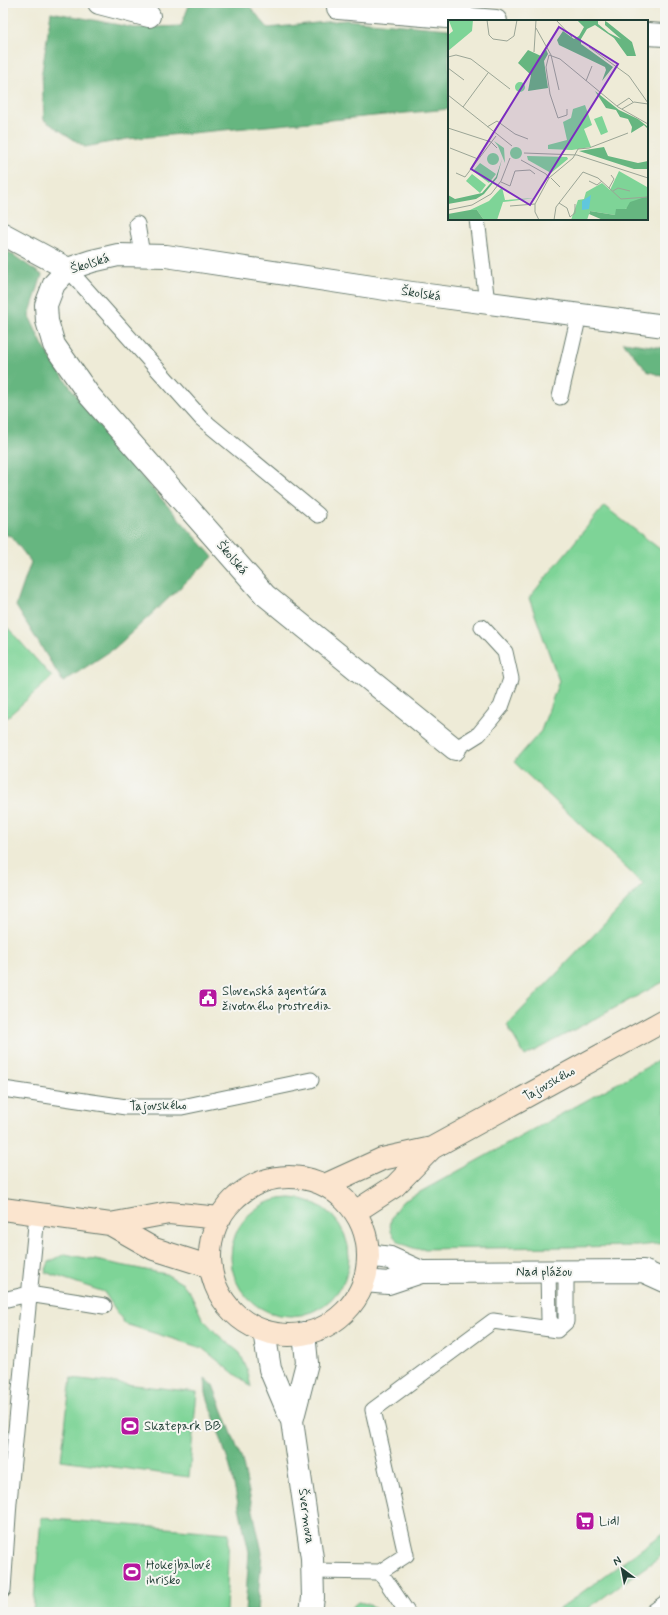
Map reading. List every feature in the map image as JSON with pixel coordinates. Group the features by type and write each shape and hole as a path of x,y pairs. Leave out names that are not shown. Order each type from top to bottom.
{"main road":[{"name":"Tajovského","path":"325,1185 382,1159 432,1148 665,1020"},
{"name":"Tajovského","path":"355,1212 395,1186 432,1148"},
{"path":"281,1177 296,1177 325,1185 343,1198 355,1212 365,1234 368,1255 364,1281 354,1300 342,1315 326,1326 304,1333 289,1335 264,1331 241,1319 231,1310 220,1294 211,1267 211,1242 220,1218 226,1208 240,1194 252,1186 266,1180 281,1177"},
{"path":"3,1209 37,1215 110,1224 169,1213 220,1218"},
{"path":"110,1224 154,1249 211,1267"}],"street":[{"path":"99,3 149,16"},
{"path":"338,8 484,20"},
{"path":"648,34 665,35"},
{"path":"3,234 68,269"},
{"name":"Školská","path":"454,749 265,595 89,395 54,345 47,321 46,305 54,284 68,269 118,255 166,256 487,303 665,326"},
{"name":"Nad plážou","path":"368,1255 390,1258 421,1272"},
{"name":"Nad plážou","path":"364,1281 388,1283 421,1272 643,1271 665,1281"},
{"name":"Švermova","path":"264,1331 270,1369 292,1421 313,1571 311,1612"},
{"name":"Švermova","path":"292,1421 306,1363 304,1333"}],"lane":[{"path":"477,220 487,303"},
{"path":"137,224 142,255"},
{"path":"68,269 202,419 318,515"},
{"path":"560,397 579,315"},
{"path":"454,749 479,734 502,707 511,679 505,652 482,627"},
{"name":"Tajovského","path":"3,1090 126,1107 182,1107 311,1080"},
{"path":"3,1590 6,1502 37,1215"},
{"path":"313,1571 380,1572 406,1554 373,1410 493,1321 557,1330 566,1322 557,1272"},
{"path":"3,1300 29,1294 104,1306"},
{"path":"380,1572 407,1612"},
{"path":"653,1612 665,1603"}],"green space":[{"path":"190,3 247,3 268,28 346,20 448,29 448,109 127,139 85,147 44,120 42,72 51,12 135,28 181,26"},
{"path":"3,248 42,275 29,316 45,349 66,381 106,434 213,557 115,648 63,682 16,606 31,562 11,536 3,534"},
{"path":"623,342 665,348 665,377 647,371"},
{"path":"604,506 665,553 665,981 525,1056 507,1025 643,884 514,762 541,731 559,681 529,598"},
{"path":"8,628 52,677 3,721 3,633"},
{"path":"665,1057 665,1243 638,1246 417,1249 407,1246 394,1237 390,1225 396,1210 402,1202"},
{"path":"290,1198 313,1202 332,1215 345,1234 349,1257 345,1280 332,1299 313,1312 290,1316 267,1312 248,1299 235,1280 231,1257 235,1234 248,1215 267,1202"},
{"path":"65,1254 166,1274 183,1284 191,1294 202,1318 217,1334 240,1353 247,1369 251,1387 202,1348 125,1324 104,1292 45,1272 49,1262"},
{"name":"Skatepark BB","path":"71,1378 197,1392 189,1477 61,1460"},
{"path":"205,1378 213,1385 242,1460 262,1552 257,1612 245,1612 249,1552 230,1467 206,1393"},
{"name":"Hokejbalové ihrisko","path":"41,1518 229,1533 226,1612 33,1612"},
{"path":"665,1532 665,1553 583,1612 555,1612"},
{"path":"358,1602 368,1604 380,1612 346,1612"}],"place":[{"name":"Slovenská agentúra životného prostredia","path":"208,998"},
{"name":"Skatepark BB","path":"130,1426"},
{"name":"Lidl","path":"585,1521"},
{"name":"Hokejbalové ihrisko","path":"132,1572"}]}
